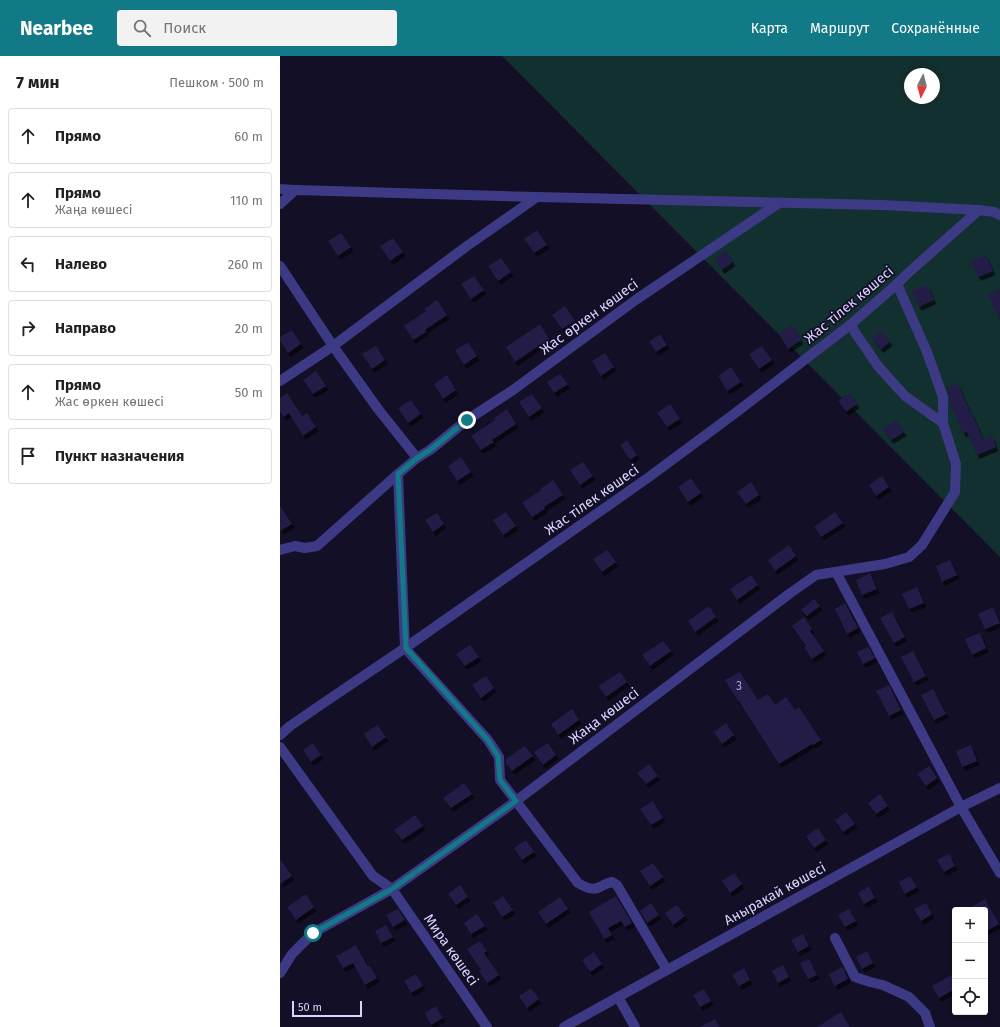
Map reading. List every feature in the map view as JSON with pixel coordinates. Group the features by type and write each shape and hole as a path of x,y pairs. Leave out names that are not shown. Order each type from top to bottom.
{"street":[{"path":"280,189 882,205 980,210 994,212 1000,215"},
{"path":"280,204 295,190"},
{"path":"280,381 333,346 467,246 537,197"},
{"name":"Жас өркен көшесі","path":"280,550 295,546 305,548 317,546 417,458 430,450 467,420 513,390 637,299 779,203"},
{"name":"Жас тілек көшесі","path":"280,735 290,726 406,648 649,477 734,414 850,325 980,210"},
{"path":"280,266 333,346 378,409 417,458"},
{"name":"Жаңа көшесі","path":"280,973 292,954 313,933 392,889 516,801 816,575 885,564 903,559 909,557 922,545 955,492 956,464 943,423 943,397 927,352 897,284"},
{"path":"850,325 878,366 905,396 943,423"},
{"path":"398,474 406,648 488,740 498,756 500,780 578,883 589,889 599,888 605,883 612,882 617,885 667,970"},
{"path":"836,572 961,807 1000,873"},
{"path":"280,747 373,876 392,889"},
{"name":"Аныракай көшесі","path":"564,1027 961,807 1000,788"},
{"name":"Мира көшесі","path":"392,889 487,1027"},
{"path":"835,938 855,977 883,985 909,997 925,1013 930,1027"},
{"path":"618,997 635,1027"}],"green space":[{"path":"502,56 1000,56 1000,557"}],"building":[{"path":"537,230 547,245 534,253 524,239"},
{"path":"341,233 351,247 338,256 328,241"},
{"path":"393,238 403,252 390,261 380,246"},
{"path":"726,251 733,262 722,270 715,258"},
{"path":"986,255 993,271 978,277 971,261"},
{"path":"501,258 511,272 498,281 488,266"},
{"path":"474,276 484,290 471,299 461,284"},
{"path":"927,285 934,300 919,307 912,291"},
{"path":"1000,289 1000,321 988,294"},
{"path":"437,300 447,315 425,330 426,332 413,340 404,326 426,311 424,309"},
{"path":"565,306 575,321 562,329 552,315"},
{"path":"540,324 549,339 515,362 506,347"},
{"path":"792,325 801,340 788,349 779,334"},
{"path":"292,330 301,344 288,353 280,340 280,337"},
{"path":"881,331 890,342 881,349 872,338"},
{"path":"660,334 667,345 656,352 649,342"},
{"path":"468,342 477,356 464,365 455,350"},
{"path":"376,346 385,360 372,369 362,354"},
{"path":"762,346 772,360 759,369 749,354"},
{"path":"605,353 614,367 601,376 592,361"},
{"path":"731,367 741,382 727,391 718,376"},
{"path":"316,371 326,386 313,394 303,380"},
{"path":"560,374 568,384 554,393 547,382"},
{"path":"447,375 456,390 443,399 434,384"},
{"path":"958,384 983,440 992,436 996,447 977,455 967,432 963,433 950,405 947,388"},
{"path":"287,393 302,416 307,413 316,427 303,436 289,413 284,417 280,411 280,398"},
{"path":"850,393 857,404 846,412 838,401"},
{"path":"532,394 542,408 529,417 519,402"},
{"path":"411,400 421,414 408,423 398,408"},
{"path":"670,404 680,419 667,427 657,413"},
{"path":"507,409 516,424 492,440 494,442 481,450 471,436 495,420 494,418"},
{"path":"896,420 904,432 891,440 883,429"},
{"path":"627,440 637,455 630,460 620,445"},
{"path":"461,457 471,472 457,481 448,466"},
{"path":"583,462 593,476 580,485 570,470"},
{"path":"882,476 889,487 876,496 869,485"},
{"path":"691,478 701,493 688,502 678,487"},
{"path":"553,480 563,495 544,507 545,509 532,517 522,503"},
{"path":"751,482 759,495 746,504 737,492"},
{"path":"280,506 292,524 280,531"},
{"path":"506,512 516,526 503,535 493,520"},
{"path":"835,512 843,523 821,537 814,527"},
{"path":"437,513 444,524 433,532 425,520"},
{"path":"789,545 796,556 775,571 768,560"},
{"path":"607,550 616,562 602,572 593,559"},
{"path":"950,560 957,575 942,582 936,566"},
{"path":"870,573 877,589 862,595 856,580"},
{"path":"751,575 758,585 737,600 730,589"},
{"path":"917,587 924,603 909,609 902,594"},
{"path":"814,599 820,606 807,616 801,610"},
{"path":"845,603 858,628 847,634 835,609"},
{"path":"709,606 716,617 695,632 688,621"},
{"path":"993,607 1000,623 985,629 978,614"},
{"path":"892,612 905,637 894,643 880,618"},
{"path":"804,617 812,629 810,631 824,651 812,659 804,647 806,646 792,626"},
{"path":"980,633 986,648 972,655 965,639"},
{"path":"663,641 671,651 650,666 642,655"},
{"path":"470,645 479,657 465,666 456,654"},
{"path":"868,647 875,658 863,664 857,652"},
{"path":"913,651 926,676 914,682 901,657"},
{"path":"620,672 627,682 606,697 598,686"},
{"path":"740,672 758,700 768,694 775,705 786,697 795,710 799,707 821,740 779,764 725,680"},
{"path":"486,676 494,688 481,698 472,685"},
{"path":"889,685 901,710 889,716 876,691"},
{"path":"933,689 946,714 934,720 921,695"},
{"path":"572,709 579,720 558,735 551,724"},
{"path":"726,723 734,735 722,744 714,732"},
{"path":"377,725 386,737 372,747 364,734"},
{"path":"313,743 321,755 311,762 303,750"},
{"path":"548,743 556,755 543,765 534,752"},
{"path":"971,745 977,761 962,767 956,751"},
{"path":"525,746 533,756 512,771 506,763 506,759"},
{"path":"649,764 658,776 646,784 637,773"},
{"path":"929,766 937,778 926,786 917,774"},
{"path":"464,783 472,794 451,808 443,798"},
{"path":"880,794 888,806 876,814 868,803"},
{"path":"653,801 663,818 651,825 640,809"},
{"path":"846,812 855,824 843,832 835,820"},
{"path":"415,815 423,826 402,840 394,830"},
{"path":"818,828 826,840 814,848 806,836"},
{"path":"526,840 534,852 522,860 514,848"},
{"path":"949,854 955,866 944,872 937,860"},
{"path":"280,859 292,876 280,884"},
{"path":"653,863 663,877 650,886 640,871"},
{"path":"734,873 742,884 730,893 722,881"},
{"path":"910,876 917,887 905,894 899,882"},
{"path":"460,885 468,897 456,905 448,894"},
{"path":"869,886 875,898 864,904 858,893"},
{"path":"306,894 314,907 296,920 287,907"},
{"path":"503,896 513,910 502,917 493,903"},
{"path":"616,896 632,923 625,927 621,921 608,928 612,935 604,939 589,912"},
{"path":"560,897 568,909 546,924 538,912"},
{"path":"985,899 999,924 988,930 988,907 971,907"},
{"path":"651,903 659,915 647,923 640,911"},
{"path":"926,903 932,914 921,921 914,909"},
{"path":"677,905 685,916 673,925 665,913"},
{"path":"398,909 405,920 393,927 386,915"},
{"path":"849,909 856,921 845,927 838,915"},
{"path":"477,914 485,926 471,934 464,923"},
{"path":"386,925 393,937 381,943 375,931"},
{"path":"803,934 809,946 798,952 791,940"},
{"path":"480,941 487,951 484,953 499,975 487,983 479,971 481,970 467,949"},
{"path":"356,945 368,967 370,966 377,978 365,985 353,963 343,968 336,956"},
{"path":"867,951 873,963 862,969 856,957"},
{"path":"594,952 602,964 590,972 582,960"},
{"path":"809,959 817,975 808,979 800,963"},
{"path":"783,965 789,977 778,983 772,971"},
{"path":"843,967 848,979 835,986 829,974"},
{"path":"744,968 750,980 739,986 732,975"},
{"path":"416,974 423,986 411,993 404,981"},
{"path":"952,975 952,991 939,998 932,986"},
{"path":"531,988 539,999 527,1008 519,996"},
{"path":"704,989 711,1001 700,1007 693,995"},
{"path":"436,1006 443,1018 431,1025 425,1013"},
{"path":"841,1012 850,1027 817,1027"},
{"path":"715,1019 720,1027 700,1027"}],"route":[{"path":"313,933 392,889 516,801 500,780 498,756 488,740 406,648 398,474 467,420"}]}
